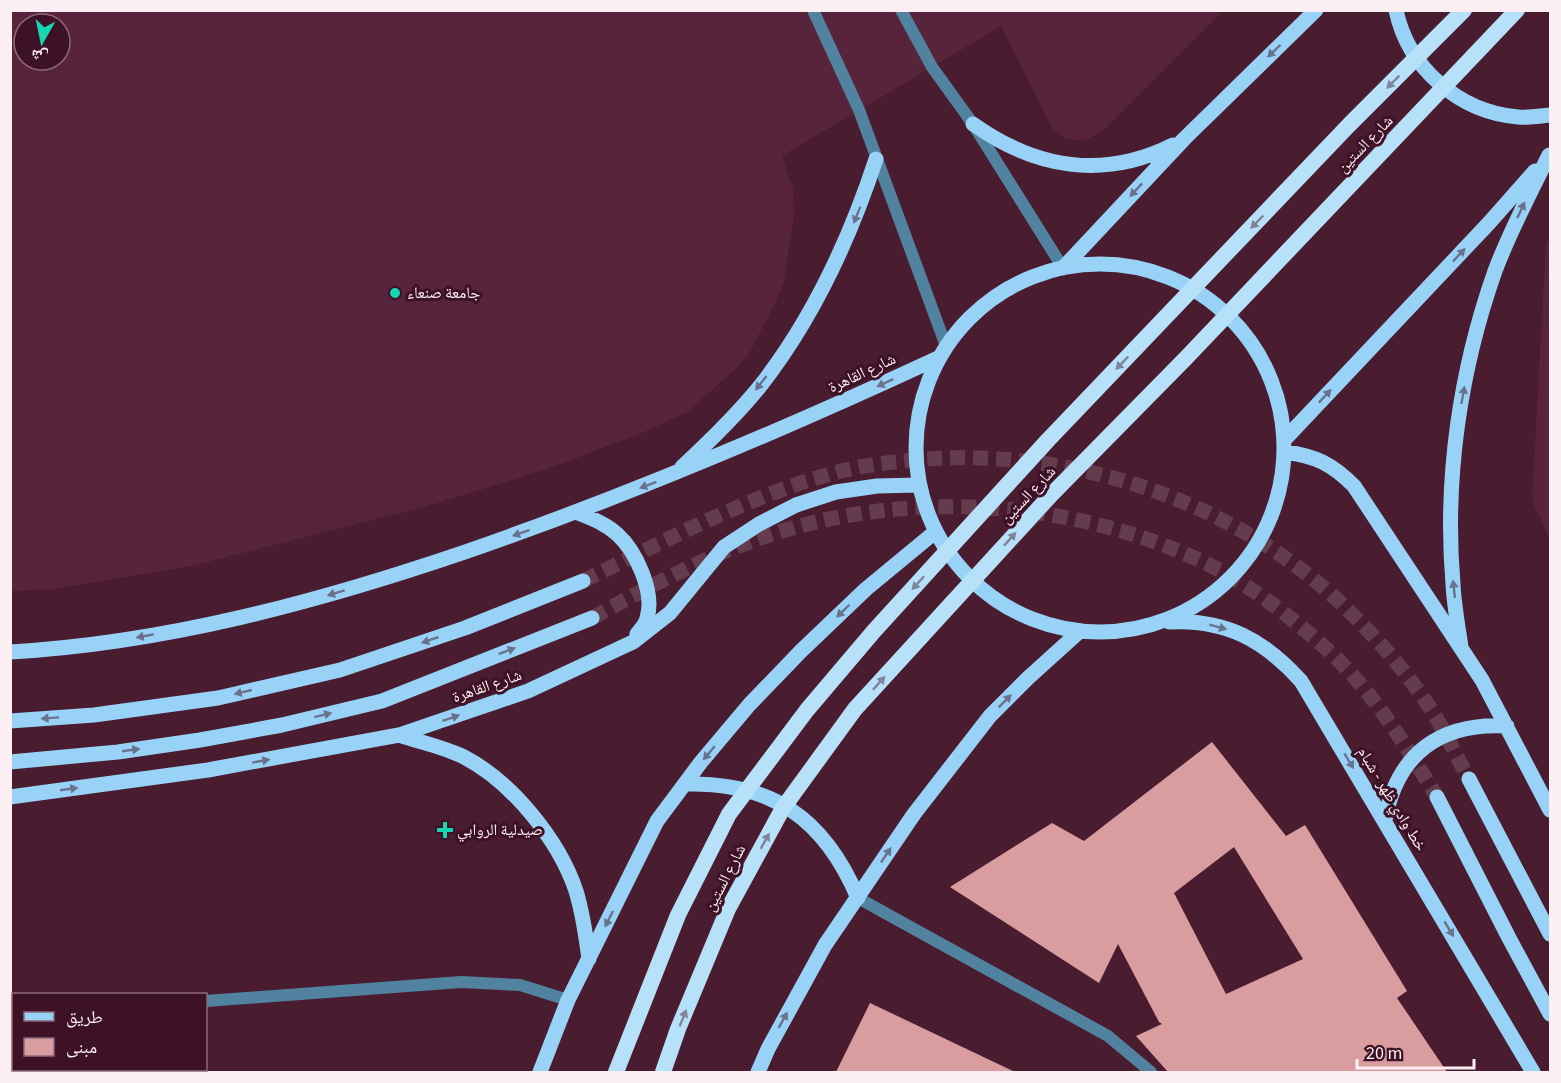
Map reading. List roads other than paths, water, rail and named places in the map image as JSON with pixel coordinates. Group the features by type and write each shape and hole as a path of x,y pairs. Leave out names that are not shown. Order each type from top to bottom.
{"highway":[{"name":"شارع الستين","path":"616,1072 678,915 729,814 807,710 874,631 1048,440 1341,134 1464,10"},
{"name":"شارع الستين","path":"663,1072 678,1029 728,909 783,808 855,710 1050,496 1185,359 1517,10"}],"main road":[{"path":"1063,268 1184,139 1316,10"},
{"path":"1396,10 1400,29 1419,63 1446,91 1480,109 1518,117 1551,115"},
{"path":"973,124 996,140 1021,153 1048,161 1076,165 1103,165 1132,161 1158,152 1184,139"},
{"path":"1285,446 1550,154"},
{"path":"1461,647 1453,584 1451,520 1454,456 1462,394 1495,270 1520,212 1550,154"},
{"path":"675,475 720,432 754,393 796,335 821,294 843,250 876,159"},
{"path":"1102,264 1142,269 1180,282 1213,302 1242,330 1264,363 1279,400 1285,446 1281,490 1269,525 1250,557 1225,585 1195,607 1160,622 1121,631 1080,631 1044,624 1011,610 981,588 955,562 935,532 918,485 915,453 917,420 925,388 942,352 969,318 996,295 1028,278 1063,268 1102,264"},
{"name":"شارع القاهرة","path":"10,652 135,638 219,623 313,600 405,572 675,475 807,419 942,352"},
{"path":"1285,446 1324,461 1354,486 1482,680 1551,810"},
{"name":"شارع القاهرة","path":"10,797 208,771 399,735 528,691 633,642 670,613 724,547 759,524 796,505 836,492 878,486 918,485"},
{"path":"576,512 602,523 617,534 630,548 639,565 648,600 647,619 633,642"},
{"path":"540,1072 568,1000 657,821 749,705 866,589 935,532"},
{"path":"10,721 94,716 218,698 340,670 465,628 583,581"},
{"path":"10,762 118,752 282,725 382,700 592,618"},
{"name":"خط وادي ظهر - شبام","path":"1160,622 1187,621 1222,627 1239,633 1262,645 1283,661 1301,681 1533,1072"},
{"path":"758,1072 768,1049 825,945 914,814 990,716 1080,631"},
{"path":"1384,820 1397,780 1424,746 1443,735 1464,728 1485,725 1507,726"},
{"path":"399,735 463,756 493,776 542,826 575,889 584,924 589,959"},
{"path":"1468,779 1551,934"},
{"path":"685,784 713,783 741,788 767,797 792,810 814,828 832,848 847,872 858,898"},
{"path":"1437,797 1509,938 1551,1014"}],"street":[{"path":"813,10 859,110 942,352"},
{"path":"901,10 932,67 973,124 1063,268"},
{"path":"858,898 1108,1036 1151,1072"},
{"path":"207,1001 461,982 520,985 568,1000"}],"tunnel":[{"path":"583,581 742,506 807,481 854,468 944,458 1000,459 1056,465 1111,477 1164,494 1216,517 1264,544 1310,577 1364,626 1408,677 1437,719 1469,779"},
{"path":"592,618 664,580 738,546 789,529 839,517 891,510 943,507 996,508 1048,514 1099,525 1149,540 1215,568 1267,600 1330,652 1361,685 1401,740 1437,797"}],"place":[{"name":"جامعة صنعاء","path":"395,293"},
{"name":"صيدلية الروابي","path":"445,830"}]}
